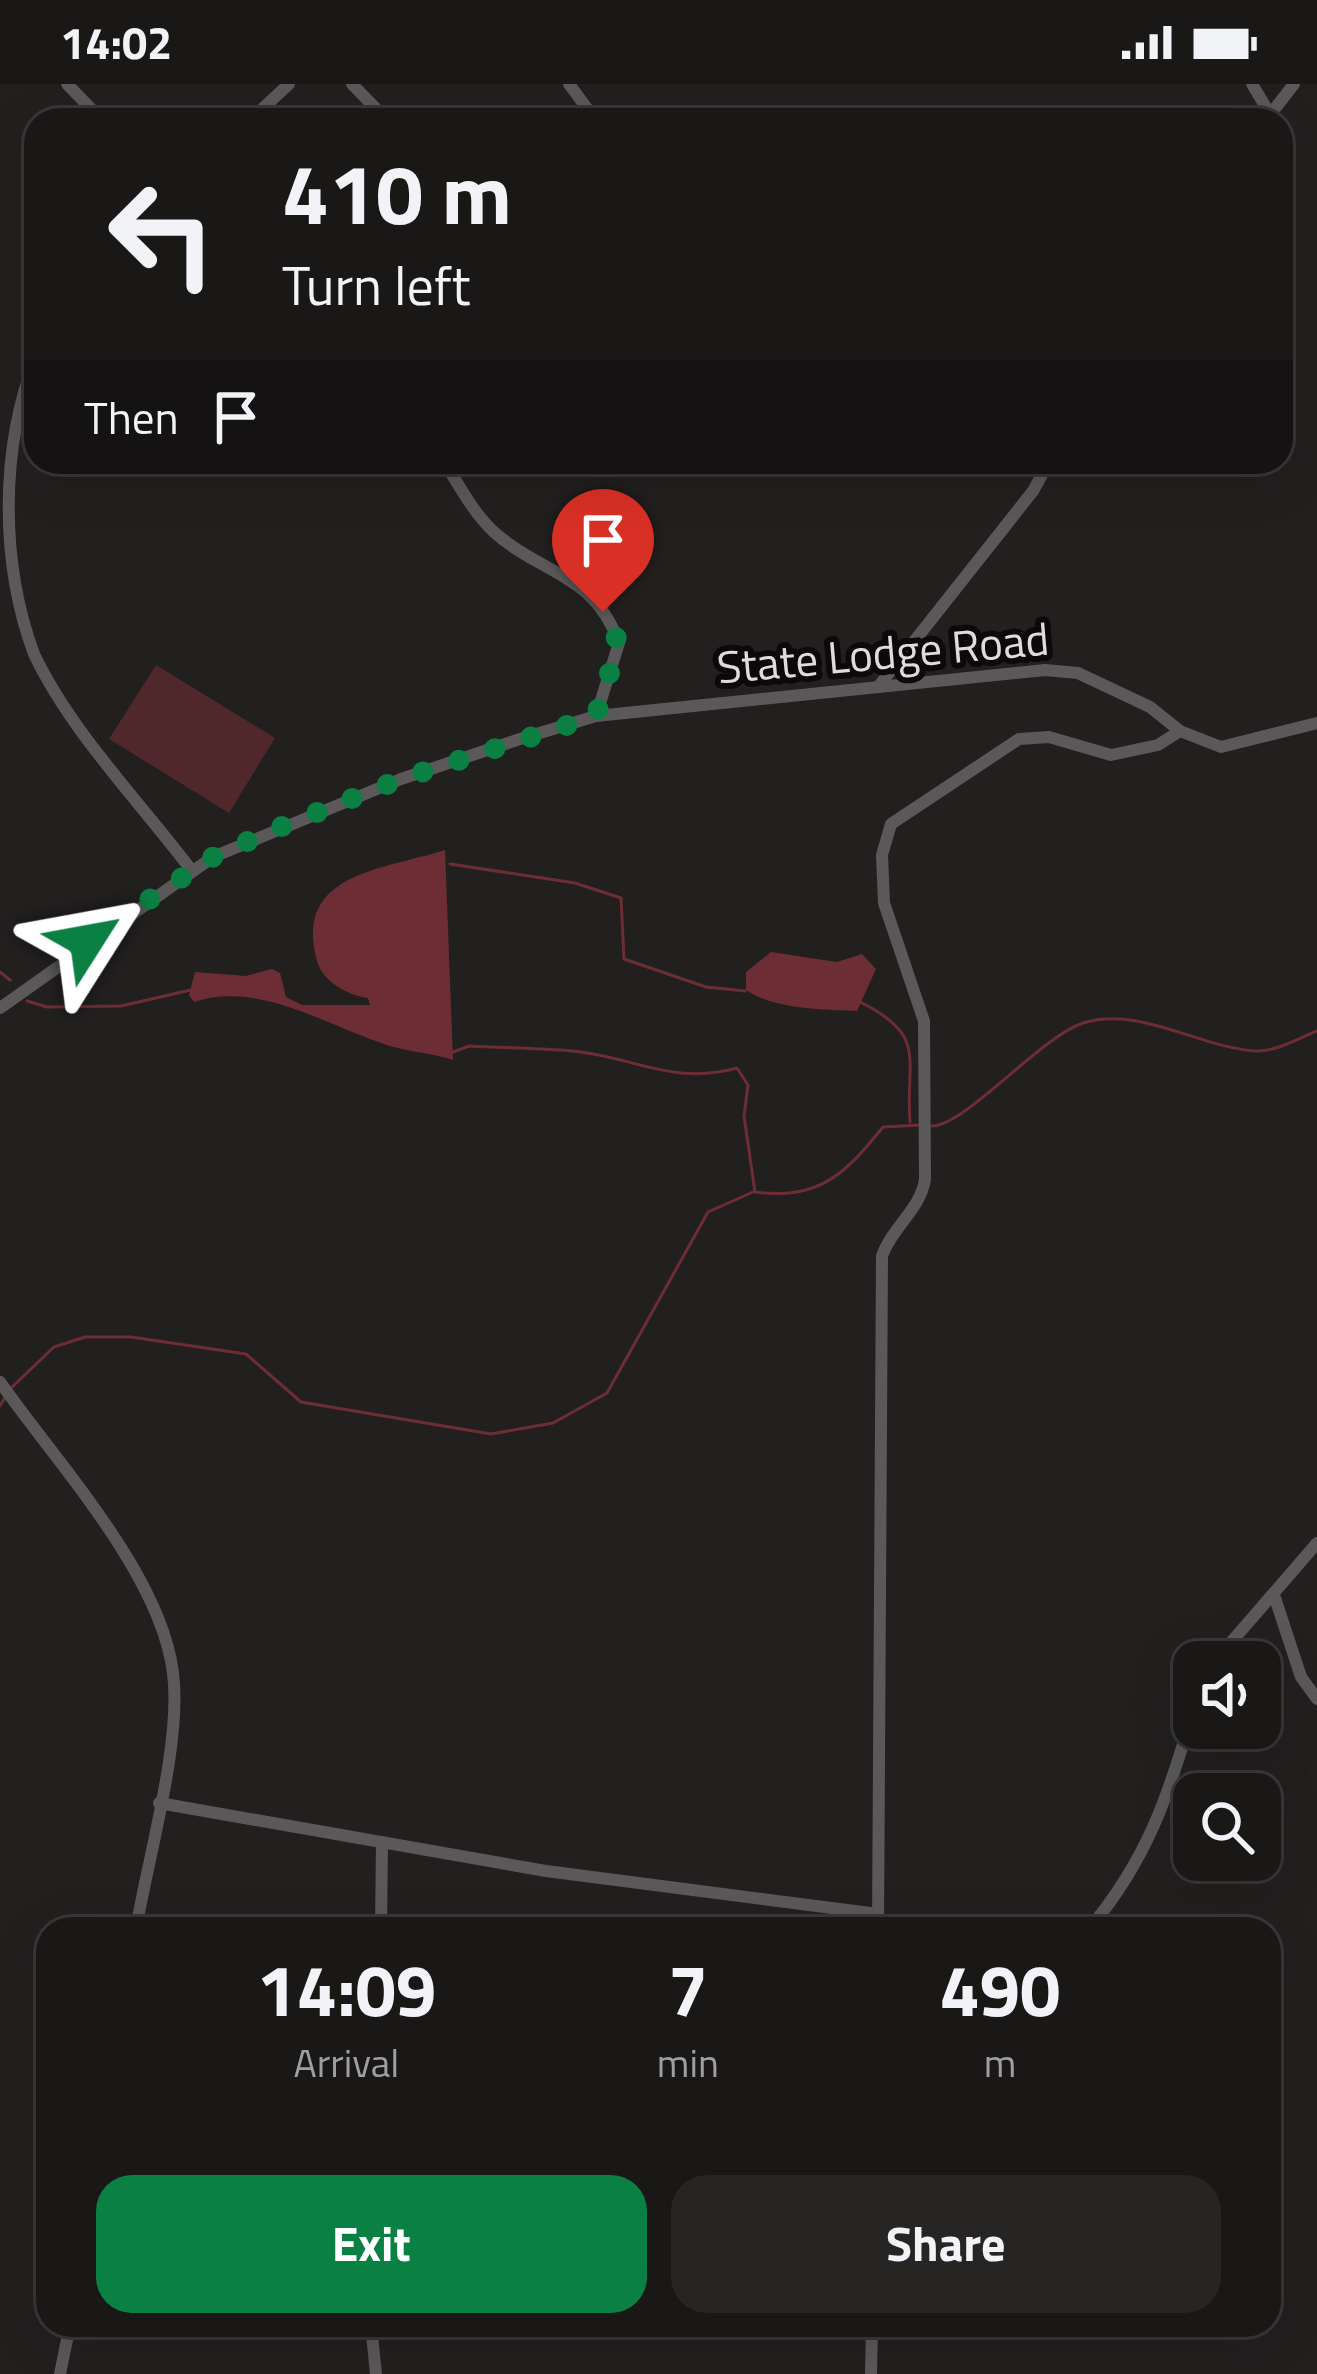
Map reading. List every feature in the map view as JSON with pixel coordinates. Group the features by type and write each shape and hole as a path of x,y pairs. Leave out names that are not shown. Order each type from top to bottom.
{"street":[{"path":"67,84 90,108"},
{"path":"263,108 289,84"},
{"path":"352,84 375,108"},
{"path":"569,84 588,108"},
{"path":"1275,108 1294,84"},
{"path":"24,384 2,479 4,548 16,603 51,685 192,871"},
{"path":"452,474 489,528 588,589 603,612 619,643 596,716"},
{"path":"878,687 1040,474"},
{"name":"State Lodge Road","path":"0,1009 192,871 273,830 401,779 596,716 988,674 1078,673 1150,707 1180,731 1221,747 1316,722"},
{"path":"878,1917 882,1256 924,1190 925,1116 924,1021 884,903 883,849 891,824 1019,739 1049,737 1111,755 1158,745 1180,731"},
{"path":"1,1384 68,1470 160,1625 174,1675 138,1917"},
{"path":"1234,1641 1317,1543"},
{"path":"1274,1598 1300,1677 1317,1699"},
{"path":"1099,1917 1128,1883 1166,1805 1182,1749"},
{"path":"158,1803 846,1917"},
{"path":"381,1917 382,1842"},
{"path":"60,2374 68,2337"},
{"path":"372,2337 376,2374"},
{"path":"871,2374 872,2337"}],"shaded area":[{"path":"156,665 275,738 229,813 109,739"},
{"path":"445,850 453,1060 390,1046 265,1000 217,997 194,1002 189,995 195,972 246,976 272,969 280,973 286,997 302,1005 370,1005 368,998 337,986 320,968 313,932 318,909 330,892 348,880"},
{"path":"771,952 837,962 862,954 876,969 857,1011 800,1007 746,990 746,972"}],"waterway":[{"path":"450,864 575,883 621,898 624,959 706,987 745,991"},
{"path":"0,972 10,980"},
{"path":"27,1001 47,1007 121,1006 195,989"},
{"path":"860,1002 882,1014 905,1038 910,1122"},
{"path":"932,1126 963,1112 1045,1045 1083,1023 1126,1019 1256,1051 1317,1031"},
{"path":"453,1052 469,1046 572,1051 692,1074 737,1068 748,1085 744,1116 755,1192 814,1188 843,1170 883,1127 922,1125"},
{"path":"11,1388 54,1347 85,1337 131,1337 246,1354 301,1402 491,1434 553,1423 607,1393 708,1212 753,1192"},
{"path":"0,1406 6,1396"}],"route":[{"path":"87,941 213,857 273,830 401,779 596,716 612,678 619,643 603,612"}]}
